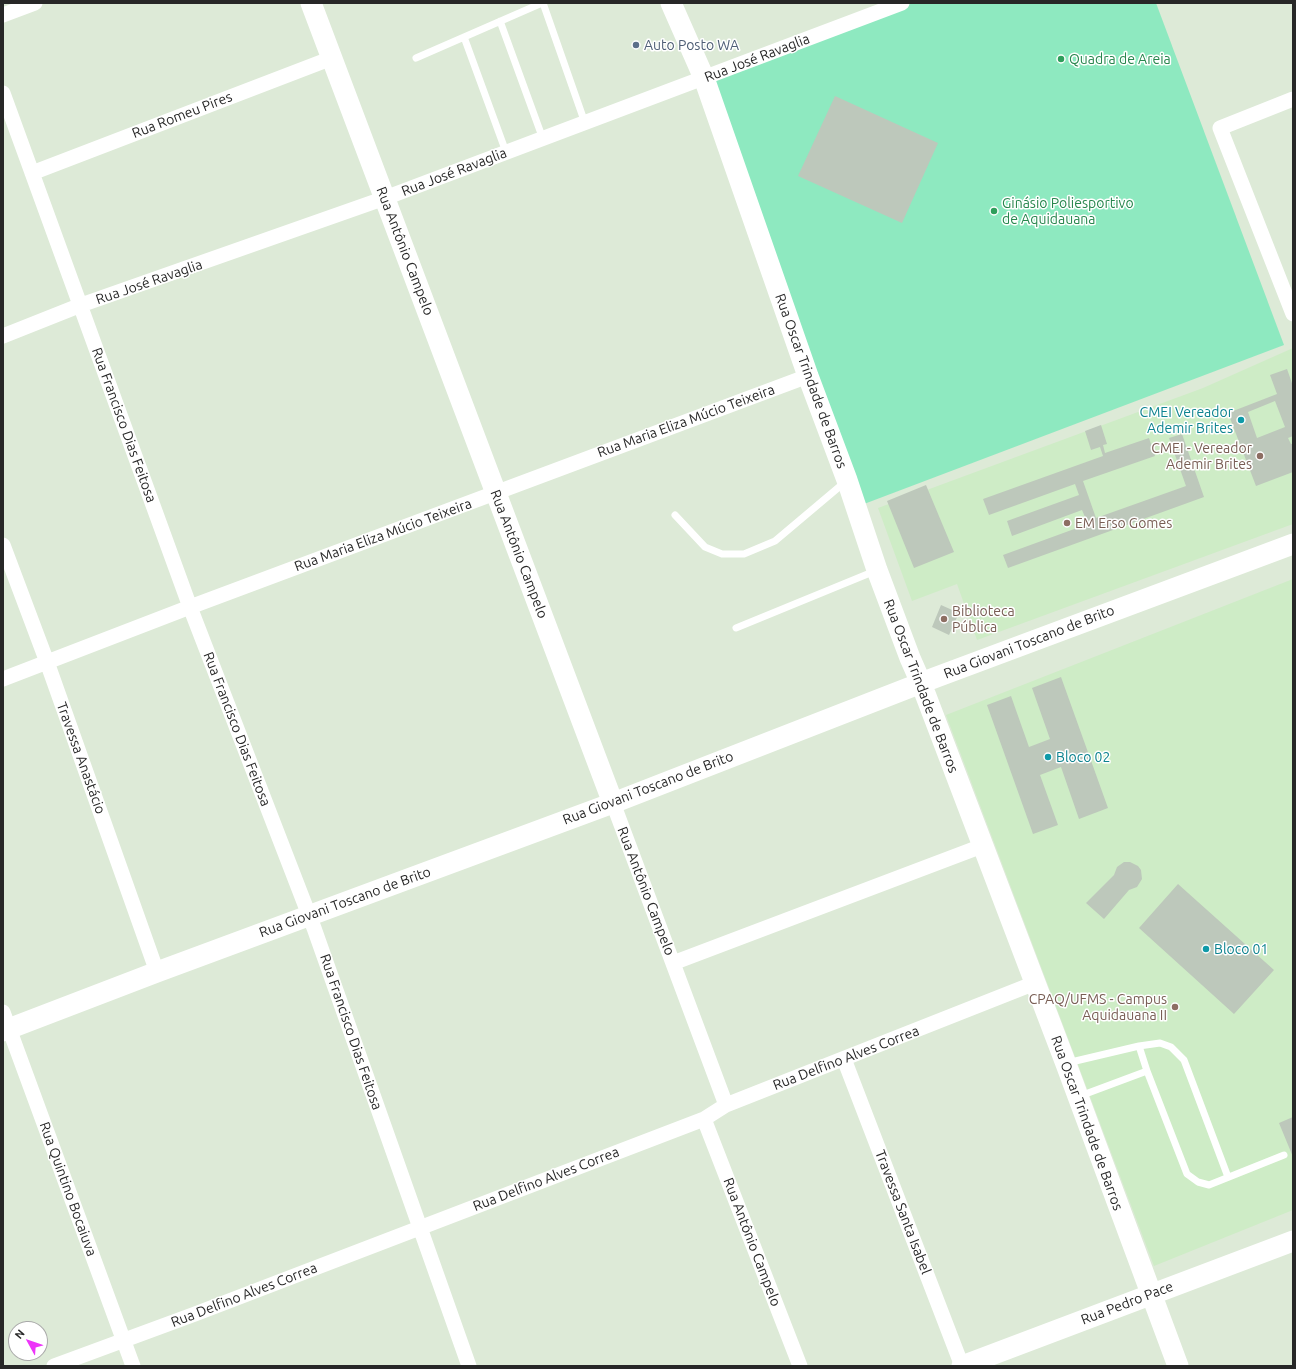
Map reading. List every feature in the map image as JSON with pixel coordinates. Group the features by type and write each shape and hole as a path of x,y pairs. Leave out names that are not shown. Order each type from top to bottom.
{"main road":[{"name":"Rua Antônio Campelo","path":"311,3 612,803"},
{"name":"Rua Oscar Trindade de Barros","path":"671,3 704,78 808,376 847,480 877,570 1066,1064 1178,1366"},
{"name":"Rua Giovani Toscano de Brito","path":"5,1024 158,972 612,803 921,683 1293,544"},
{"name":"Rua Pedro Pace","path":"962,1366 993,1361 1151,1294 1293,1241"}],"street":[{"path":"3,15 35,3"},
{"name":"Rua José Ravaglia","path":"3,336 81,306 385,198 902,3"},
{"name":"Rua Romeu Pires","path":"32,173 332,58"},
{"name":"Rua Francisco Dias Feitosa","path":"3,93 190,607 309,915 469,1366"},
{"path":"1293,99 1220,128 1293,314"},
{"name":"Rua Maria Eliza Múcio Teixeira","path":"3,679 190,607 808,376"},
{"name":"Travessa Anastácio","path":"3,544 158,972"},
{"name":"Rua Antônio Campelo","path":"612,803 726,1105"},
{"path":"673,963 982,846"},
{"name":"Rua Delfino Alves Correa","path":"54,1366 195,1314 704,1119 726,1105 1035,983"},
{"name":"Rua Quintino Bocaiuva","path":"5,1024 133,1366"},
{"name":"Travessa Santa Isabel","path":"844,1059 962,1366"},
{"name":"Rua Antônio Campelo","path":"704,1119 800,1366"}],"lane":[{"path":"416,58 542,3 585,123"},
{"path":"500,21 543,139"},
{"path":"464,37 506,152"},
{"path":"675,515 705,547 722,554 744,554 776,541 847,480"},
{"path":"736,628 877,570"},
{"path":"1066,1064 1138,1046 1160,1043 1171,1047 1184,1060 1228,1176"},
{"path":"1138,1046 1187,1174 1198,1182 1210,1185 1228,1176 1284,1155"},
{"path":"1077,1097 1147,1071"}],"shaded area":[{"name":"EM Erso Gomes","path":"1293,348 1293,524 977,640 957,584 912,601 878,508 1203,388"},
{"name":"CPAQ/UFMS - Campus Aquidauana II","path":"1293,579 1293,1210 1154,1266 946,715"}],"green space":[{"name":"Ginásio Poliesportivo de Aquidauana","path":"911,3 1156,3 1284,345 864,504 704,78"}],"building":[{"path":"835,96 938,143 902,223 798,176"},
{"name":"CMEI Vereador Ademir Brites","path":"1287,369 1293,386 1293,436 1288,438 1291,444 1293,444 1293,472 1256,486 1228,413 1277,394 1270,375","holes":["1275,401 1285,427 1257,438 1248,412"]},
{"path":"1101,425 1107,444 1103,445 1105,453 1149,438 1155,456 1083,481 1096,518 1186,486 1169,438 1182,434 1204,497 1008,568 1003,555 1088,524 1082,510 1012,536 1007,521 1079,495 1075,484 989,515 983,499 1103,456 1100,447 1091,450 1085,431"},
{"path":"926,485 954,552 914,568 887,501"},
{"path":"941,605 959,613 949,635 932,627"},
{"name":"Bloco 02","path":"1061,677 1108,808 1079,819 1061,767 1040,775 1058,825 1033,834 987,705 1011,696 1029,747 1050,739 1032,688"},
{"path":"1124,862 1130,862 1138,866 1141,870 1142,879 1137,887 1129,890 1104,919 1086,903 1114,875 1117,867"},
{"name":"Bloco 01","path":"1178,884 1274,970 1234,1014 1139,928"},
{"path":"1293,1117 1293,1157 1279,1123"}],"place":[{"name":"Auto Posto WA","path":"636,45"},
{"name":"Quadra de Areia","path":"1061,59"},
{"name":"Ginásio Poliesportivo de Aquidauana","path":"994,211"},
{"name":"CMEI Vereador Ademir Brites","path":"1241,420"},
{"name":"CMEI - Vereador Ademir Brites","path":"1260,456"},
{"name":"EM Erso Gomes","path":"1067,523"},
{"name":"Biblioteca Pública","path":"944,619"},
{"name":"Bloco 02","path":"1048,757"},
{"name":"Bloco 01","path":"1206,949"},
{"name":"CPAQ/UFMS - Campus Aquidauana II","path":"1175,1007"}]}
